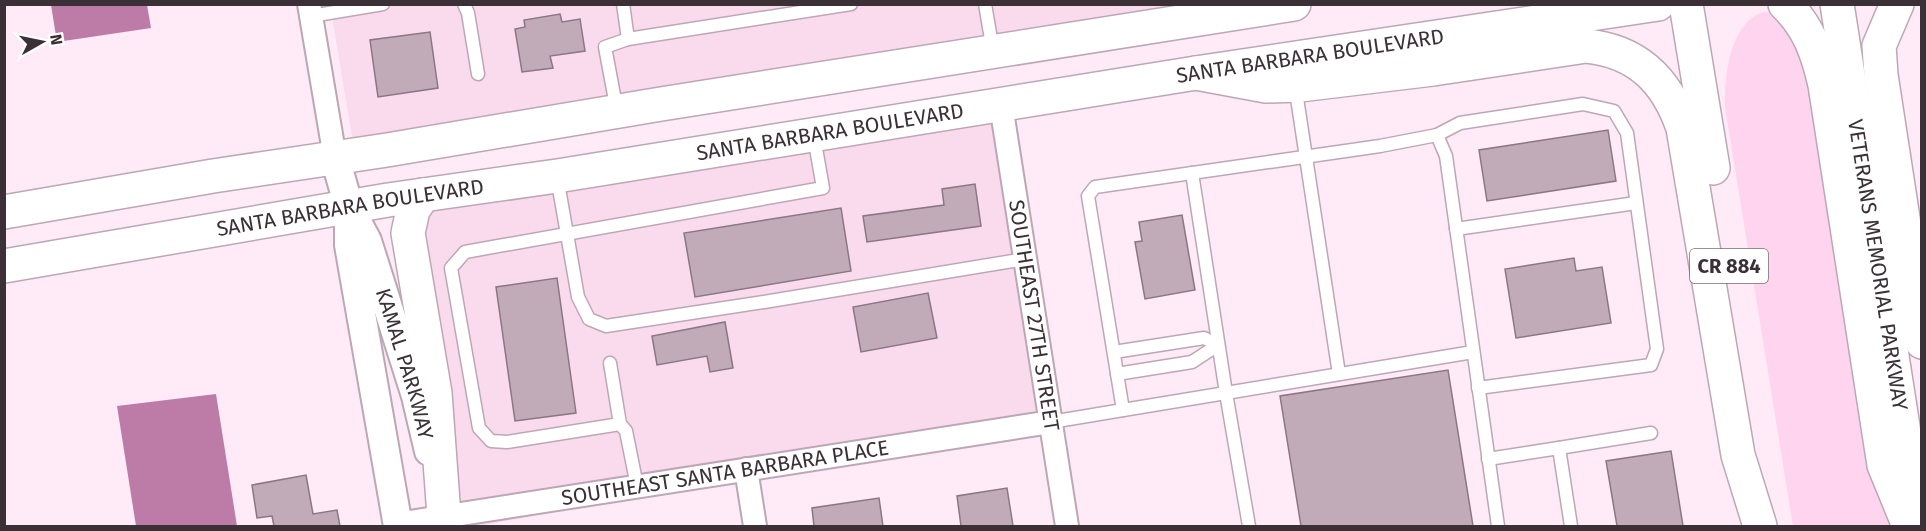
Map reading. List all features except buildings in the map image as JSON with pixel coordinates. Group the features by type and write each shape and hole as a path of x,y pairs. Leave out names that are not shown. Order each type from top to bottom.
{"main road":[{"name":"SANTA BARBARA BOULEVARD","path":"4,266 423,195 557,176 1196,73 1266,86 1295,72 1658,4"},
{"name":"CR 884","path":"1686,4 1772,526"},
{"path":"1785,4 1800,21 1818,54 1825,85 1884,465 1909,526"},
{"name":"VETERANS MEMORIAL PARKWAY","path":"1837,4 1918,526"},
{"path":"1897,4 1879,46 1880,66 1922,342"},
{"path":"4,212 213,176 1281,6"},
{"path":"1295,72 1433,69 1586,45 1635,60 1657,79 1677,110 1683,128 1738,455 1760,526"},
{"path":"423,195 412,210 409,241 435,393 445,521"}],"street":[{"path":"310,10 335,158"},
{"name":"SOUTHEAST 27TH STREET","path":"1002,105 1067,526"},
{"name":"KAMAL PARKWAY","path":"335,158 349,207 367,241 416,396 445,521"},
{"name":"KAMAL PARKWAY","path":"349,207 349,245 398,525"},
{"name":"SOUTHEAST SANTA BARBARA PLACE","path":"398,525 445,521 637,486 1051,422"},
{"path":"746,469 755,526"}],"lane":[{"path":"310,10 383,4"},
{"path":"464,4 468,13 478,75"},
{"path":"623,4 628,39"},
{"path":"617,112 606,46 628,39 851,4"},
{"path":"985,4 993,53"},
{"path":"1295,72 1305,157 1339,374"},
{"path":"1123,410 1088,196 1095,188 1380,146 1437,135 1461,123 1583,104 1614,111 1627,133 1657,349 1651,365 1478,387"},
{"path":"620,424 507,442 490,441 479,428 451,268 465,252 823,188 814,135"},
{"path":"1437,135 1446,156 1498,526"},
{"path":"1192,173 1249,526"},
{"path":"557,176 578,297 583,310 590,319 606,326 1025,259"},
{"path":"1456,229 1636,203"},
{"path":"1114,352 1204,338 1218,345"},
{"path":"1117,374 1192,362 1218,345"},
{"path":"1051,422 1473,352"},
{"path":"610,363 620,424 626,431 637,486"},
{"path":"1488,459 1651,433"},
{"path":"1559,448 1571,526"}],"shaded area":[{"path":"51,5 147,5 151,28 57,42"},
{"path":"330,5 1221,5 353,143"},
{"path":"1763,12 1771,13 1784,25 1808,68 1893,526 1793,526 1725,107 1728,66 1736,39 1752,18"},
{"path":"1010,116 1054,419 479,526 459,526 422,239 431,206"},
{"path":"216,394 237,526 136,526 117,406"}]}
